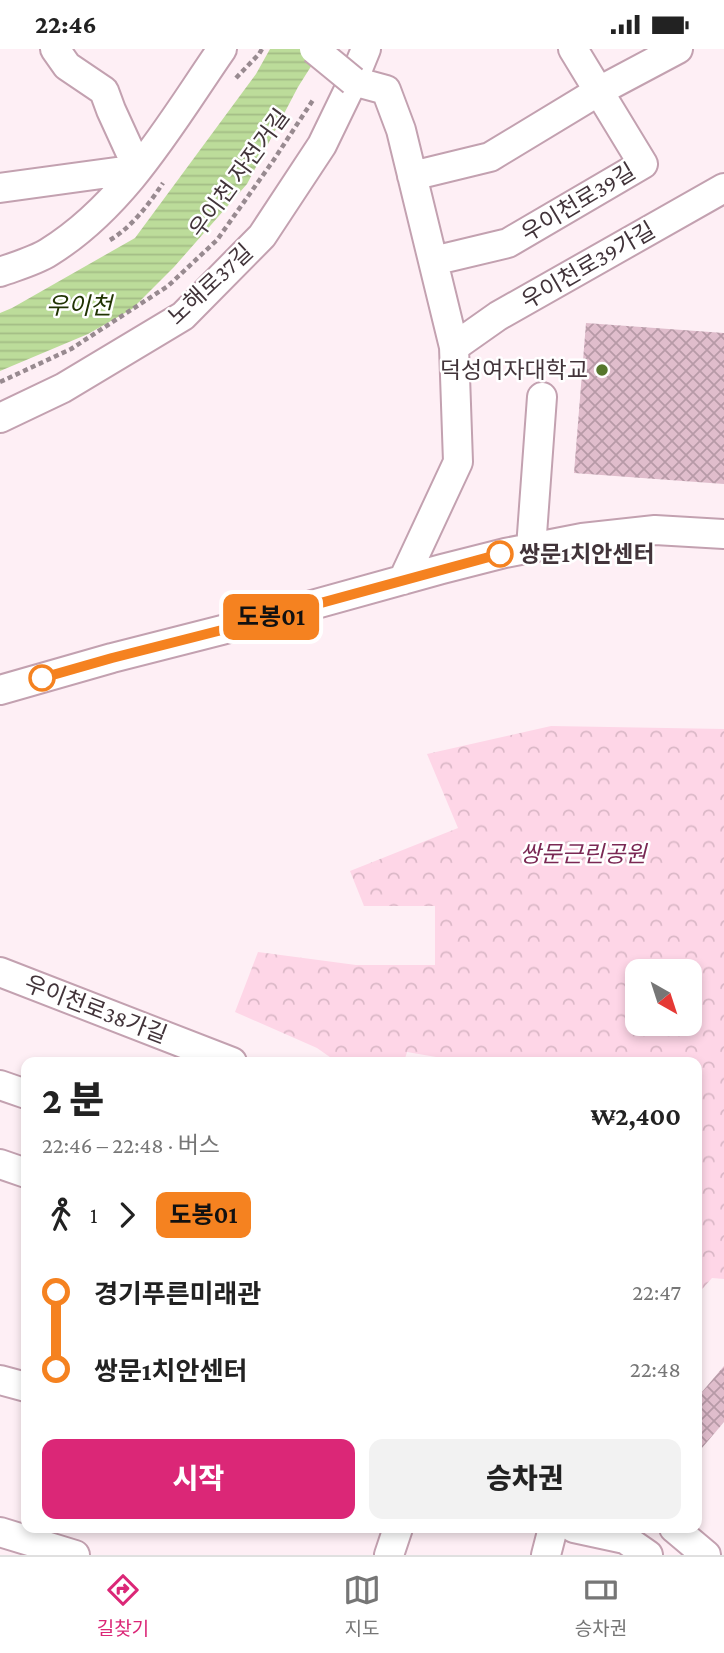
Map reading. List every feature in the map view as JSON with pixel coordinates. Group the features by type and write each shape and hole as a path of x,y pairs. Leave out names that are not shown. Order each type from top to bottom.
{"street":[{"path":"55,49 67,67 104,91 138,169"},
{"path":"0,272 47,253 84,227 119,192 151,153 222,49"},
{"path":"314,49 353,81 386,90 401,130 454,347 458,462 403,580"},
{"path":"353,81 366,49"},
{"path":"573,49 599,91"},
{"path":"412,176 490,157 599,91 678,49"},
{"name":"노해로37길","path":"0,418 63,388 183,316 262,236 322,145 353,81"},
{"name":"우이천로39길","path":"433,261 508,243 643,164 599,91"},
{"path":"0,188 138,169"},
{"name":"우이천로39가길","path":"454,347 498,316 724,188"},
{"path":"530,548 542,397"},
{"path":"0,690 530,548 582,538 655,530 724,534"},
{"name":"우이천로38가길","path":"0,972 219,1057"},
{"path":"0,1085 21,1092"},
{"path":"0,1164 21,1171"},
{"path":"0,1380 21,1386"},
{"path":"4,1555 0,1533 75,1555"},
{"path":"389,1555 396,1533"},
{"path":"546,1555 552,1533"},
{"path":"597,1533 625,1539 648,1555"},
{"path":"680,1533 706,1555"}],"path":[{"name":"우이천 자전거길","path":"0,382 71,349 168,286 217,240 316,96"}],"green space":[{"name":"쌍문근린공원","path":"551,726 724,729 724,1279 712,1278 702,1289 702,1057 436,1057 407,1052 406,1057 330,1057 317,1048 235,1012 258,952 356,965 435,965 435,906 364,906 350,871 458,828 427,754"}],"water":[{"name":"우이천","path":"270,49 322,49 298,87 247,184 174,267 132,309 88,334 0,371 0,313 135,238 256,74"}],"building":[{"path":"586,323 724,333 724,484 574,473"},
{"path":"724,1366 724,1422 702,1448 702,1392"}],"bus line":[{"name":"도봉01","path":"42,678 500,554"}],"place":[{"name":"덕성여자대학교","path":"602,370"},
{"name":"쌍문1치안센터","path":"500,554"}]}
